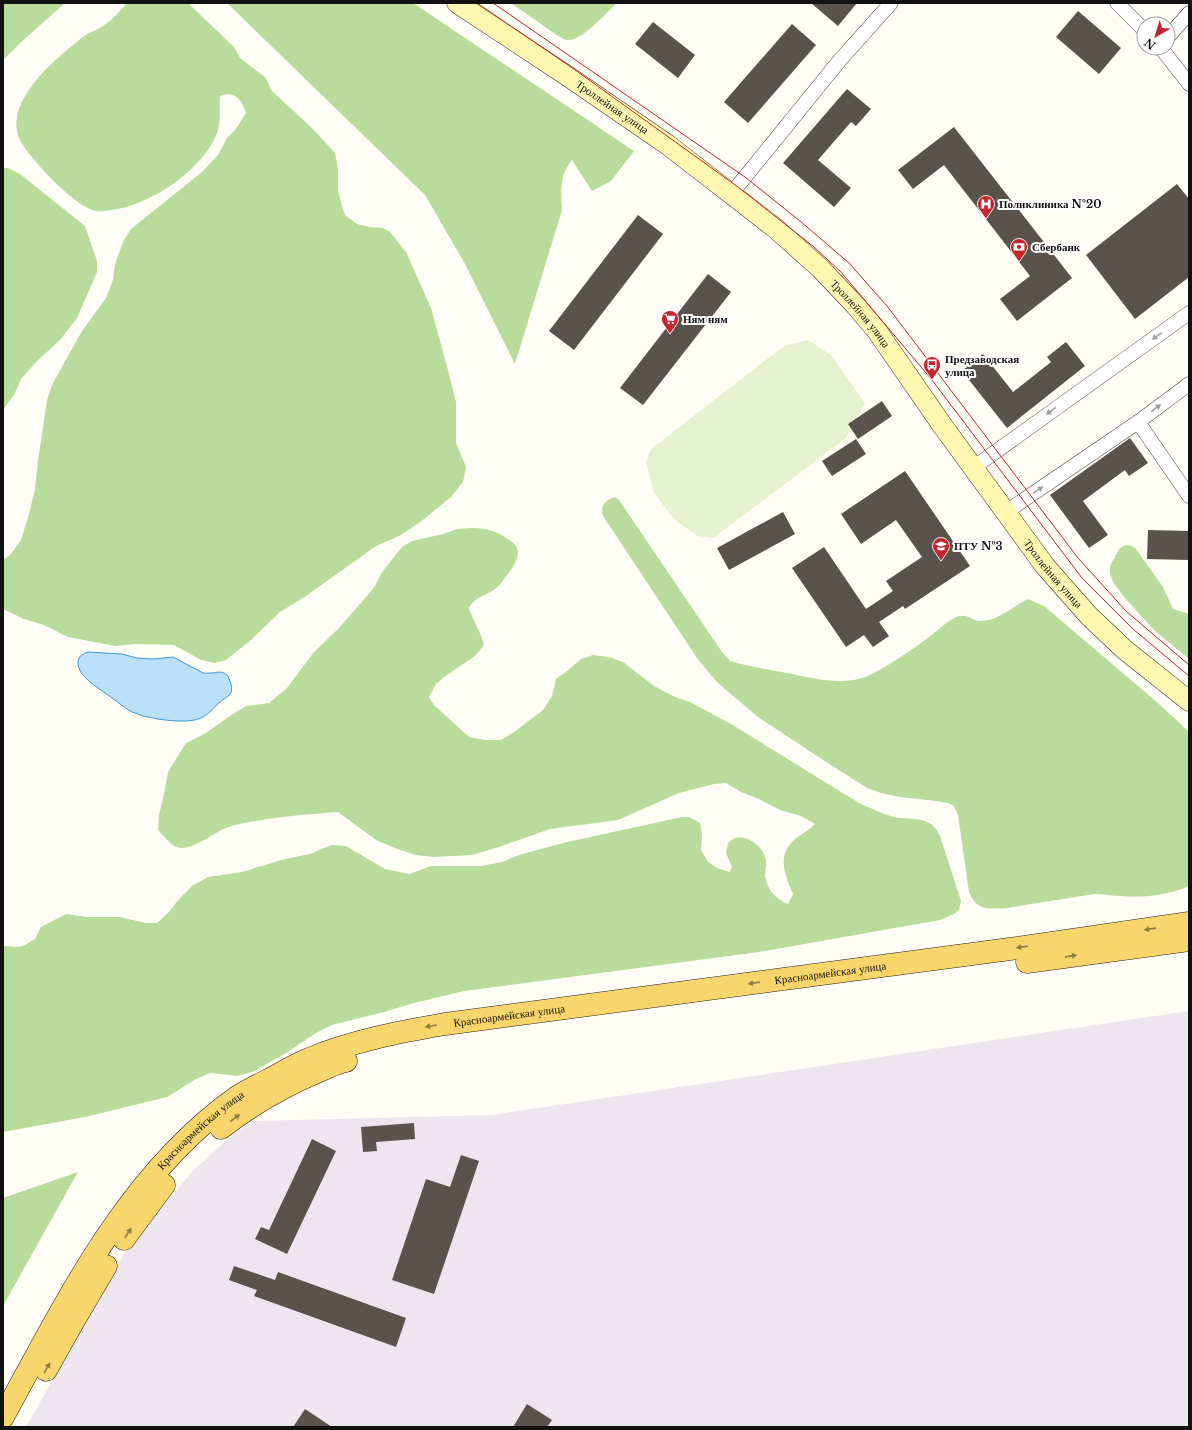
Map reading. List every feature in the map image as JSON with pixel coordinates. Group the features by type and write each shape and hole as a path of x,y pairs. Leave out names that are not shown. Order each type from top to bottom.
{"main road":[{"name":"Красноармейская улица","path":"3,1417 59,1314 95,1256 130,1204 160,1167 200,1126 238,1096 308,1059 394,1032 445,1024 1010,949 1189,923"},
{"name":"Красноармейская улица","path":"14,1427 110,1259 161,1188 186,1160 214,1134 240,1114 268,1096 342,1062 396,1046 482,1033 1189,940"}],"street":[{"name":"Троллейная улица","path":"457,3 638,124 732,193 793,243 834,282 877,331 973,468 1045,566 1089,616 1125,650 1189,701"},
{"path":"732,193 835,66 891,3"},
{"path":"1117,3 1136,22"},
{"path":"1176,28 1189,13"},
{"path":"1167,56 1189,84"},
{"path":"973,468 1189,313"},
{"path":"1006,512 1138,422 1189,384"},
{"path":"1138,422 1189,496"}],"shaded area":[{"path":"1189,1011 1189,1427 26,1427 128,1247 192,1172 230,1137 253,1121 492,1115"}],"green space":[{"path":"3,3 65,3 3,60"},
{"path":"127,3 188,3 234,47 240,58 266,78 271,90 312,128 335,153 338,169 338,190 345,215 357,224 383,228 390,232 406,252 431,308 456,402 456,443 466,467 463,482 451,497 419,523 399,536 376,546 306,596 280,612 251,640 226,660 215,663 201,660 174,645 136,644 115,646 68,637 44,625 24,619 3,609 3,560 11,554 21,540 29,514 35,489 47,400 53,383 82,331 106,298 113,280 115,265 119,253 124,240 131,229 202,172 218,155 227,138 236,129 246,113 240,100 234,95 225,94 220,96 218,130 212,144 202,158 175,183 159,193 126,207 105,211 96,211 87,208 54,181 25,148 18,136 16,121 20,106 27,92 49,66 84,36 109,21"},
{"path":"227,3 413,3 634,151 611,181 592,191 572,160 568,166 562,184 562,210 515,364 464,262 425,195"},
{"path":"511,3 617,3 586,32 573,39 565,40"},
{"path":"3,168 8,168 20,174 85,226 97,261 97,272 77,318 60,340 37,361 21,379 14,395 3,410"},
{"path":"808,340 831,355 865,403 846,438 713,538 697,536 673,518 654,493 646,462 651,449 784,346"},
{"path":"615,497 619,500 722,652 730,661 737,663 821,680 855,680 866,677 890,664 923,642 947,622 959,616 966,616 978,621 989,620 1001,615 1028,599 1044,606 1151,697 1189,733 1189,886 1165,894 1147,896 1130,897 1094,894 1007,908 994,909 980,906 972,898 969,892 958,815 954,806 948,803 936,801 900,797 867,788 758,717 718,683 699,661 603,516 602,509 604,504 608,500"},
{"path":"472,528 494,531 503,536 516,546 518,555 514,566 499,585 493,591 474,601 469,608 484,645 475,656 436,684 429,697 434,705 469,737 485,740 501,740 543,710 552,696 556,679 581,659 593,655 609,657 623,662 654,686 675,697 690,702 731,724 859,803 890,816 921,820 931,824 940,836 961,901 959,910 954,914 940,920 759,952 464,991 332,1025 316,1033 283,1055 252,1072 237,1076 210,1073 196,1079 167,1097 85,1117 3,1132 3,946 18,947 25,945 35,939 41,927 66,914 87,917 120,917 146,923 157,923 192,886 208,877 242,872 285,859 310,854 331,845 346,846 385,869 409,874 431,866 481,866 502,862 522,854 563,843 682,817 689,817 700,823 702,835 701,850 708,862 717,868 730,872 732,867 726,853 728,843 735,838 746,838 755,843 765,855 765,876 770,890 776,897 788,904 793,894 785,872 784,858 786,852 789,845 795,839 815,824 801,816 780,810 741,792 726,783 714,784 679,793 618,820 550,829 472,855 433,857 416,855 397,849 376,840 338,812 258,820 226,828 195,845 181,848 171,844 158,830 159,815 168,772 186,743 204,734 246,706 269,703 287,688 314,652 338,629 367,596 375,586 382,572 402,547 412,541 443,534 457,529"},
{"path":"1126,545 1132,546 1136,549 1163,587 1173,609 1189,614 1189,659 1154,630 1125,598 1113,582 1110,574 1110,566 1121,547"},
{"path":"78,1172 3,1306 3,1198"}],"water":[{"path":"88,652 122,654 137,658 153,659 173,657 203,673 222,672 228,676 232,689 231,693 207,714 198,719 176,721 157,719 141,715 126,708 97,687 81,673 78,660 83,654"}],"building":[{"path":"811,3 857,3 838,26"},
{"path":"1078,11 1121,48 1099,74 1056,37"},
{"path":"653,22 695,55 678,78 635,44"},
{"path":"792,24 816,45 748,123 724,102"},
{"path":"847,89 871,109 856,126 851,122 818,160 851,188 834,207 783,163"},
{"path":"954,127 1072,278 1017,321 1000,299 1030,276 944,165 913,189 898,170"},
{"path":"1177,184 1189,199 1189,277 1135,319 1086,255"},
{"path":"638,215 663,234 574,350 549,331"},
{"path":"708,274 731,292 643,405 620,388"},
{"path":"1066,342 1085,366 1007,428 962,371 983,354 1013,392 1051,362 1047,357"},
{"path":"882,401 892,416 858,439 848,424"},
{"path":"1130,438 1148,463 1129,476 1125,470 1083,501 1108,535 1089,548 1050,495"},
{"path":"856,439 866,454 832,476 822,461"},
{"name":"ПТУ №3","path":"905,471 970,566 905,609 903,606 879,622 889,636 873,647 864,635 846,647 792,568 824,547 866,609 893,591 886,581 922,557 896,520 861,544 841,514"},
{"path":"783,512 795,534 729,570 717,548"},
{"path":"1148,530 1189,531 1189,560 1147,559"},
{"path":"414,1123 415,1139 376,1142 377,1151 363,1152 361,1127"},
{"path":"312,1139 336,1151 287,1254 255,1239 261,1227 269,1230"},
{"path":"461,1155 479,1161 434,1294 392,1280 426,1179 450,1187"},
{"path":"234,1266 275,1280 278,1272 406,1318 396,1347 254,1296 257,1290 229,1280"},
{"path":"527,1404 552,1420 547,1427 513,1427"},
{"path":"305,1409 332,1427 293,1427"}],"tram line":[{"path":"477,3 571,67 738,187 814,247 841,272 932,380 1082,578 1133,629 1189,676"},
{"path":"493,3 745,177 849,263 887,306 1078,558 1126,611 1189,665"}],"place":[{"name":"Поликлиника №20","path":"986,219"},
{"name":"Сбербанк","path":"1019,262"},
{"name":"Ням ням","path":"670,334"},
{"name":"Предзаводская улица","path":"932,380"},
{"name":"ПТУ №3","path":"941,561"}]}
